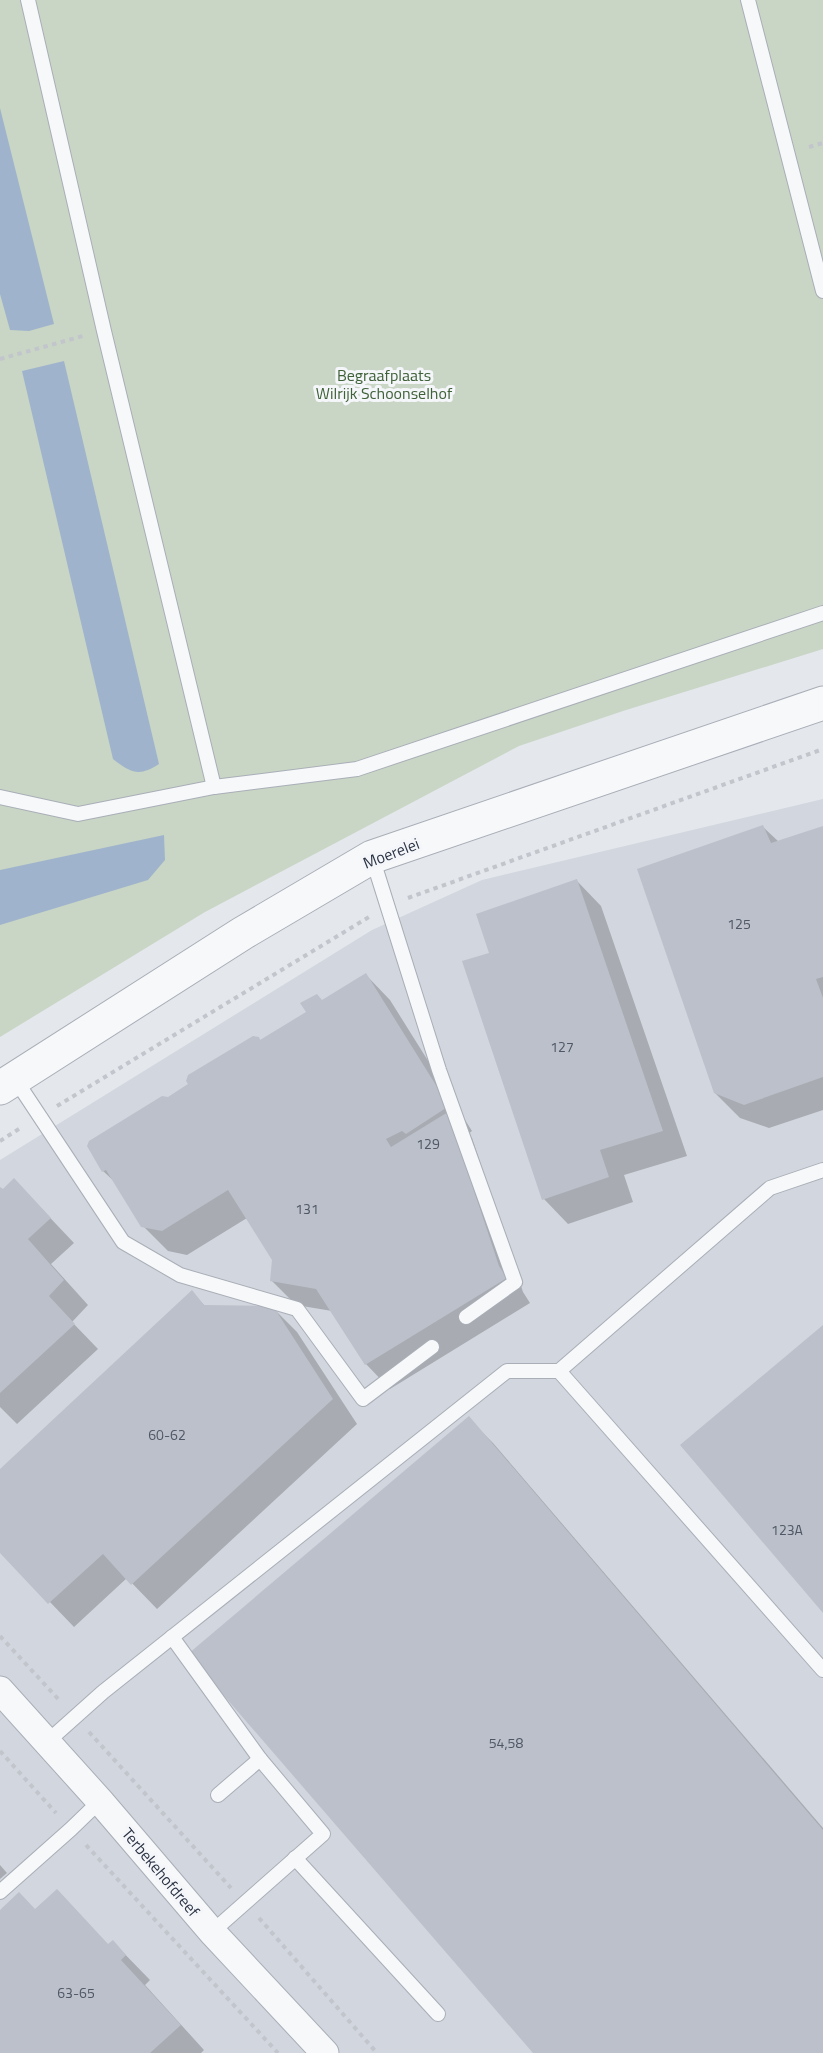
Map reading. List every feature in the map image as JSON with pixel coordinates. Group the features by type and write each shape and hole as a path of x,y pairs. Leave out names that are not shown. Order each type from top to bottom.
{"street":[{"name":"Moerelei","path":"7,1084 243,933 372,857 823,703"},
{"name":"Terbekehofdreef","path":"0,1690 100,1800 213,1932 325,2053"}],"lane":[{"path":"28,0 104,330 214,787"},
{"path":"748,0 823,291"},
{"path":"0,797 78,814 214,787 357,770 823,613"},
{"path":"372,857 439,1070 515,1282 466,1317"},
{"path":"7,1084 123,1242 180,1275 297,1309 363,1399 432,1347"},
{"path":"47,1742 172,1637 507,1371 559,1371 770,1188 823,1170"},
{"path":"559,1371 823,1670"},
{"path":"172,1637 260,1759 322,1834 213,1932"},
{"path":"218,1795 260,1759"},
{"path":"0,1892 100,1800"},
{"path":"295,1858 438,2014"}],"path":[{"path":"0,358 104,330"},
{"path":"0,1636 245,1903 377,2053"},
{"path":"0,1751 278,2053"}],"shaded area":[{"path":"823,799 823,2053 0,2053 0,1160 372,930 482,880"}],"green space":[{"name":"Begraafplaats Wilrijk Schoonselhof","path":"0,0 823,0 823,649 519,746 205,912 0,1037"}],"water":[{"path":"0,108 54,324 29,331 10,330 0,294"},
{"path":"64,361 159,764 146,771 135,772 113,759 22,371"},
{"path":"164,835 165,860 148,880 0,925 0,870"}],"building":[{"path":"763,825 771,843 823,826 823,977 816,979 823,998 823,1077 744,1105 714,1093 637,869"},
{"path":"577,879 663,1131 600,1150 609,1177 542,1200 462,961 489,953 476,914"},
{"path":"366,973 449,1106 406,1134 402,1131 386,1139 391,1147 448,1112 499,1266 507,1278 365,1365 316,1289 270,1281 272,1260 228,1190 162,1231 141,1227 106,1170 102,1172 87,1146 89,1141 162,1096 168,1097 188,1084 186,1081 188,1075 253,1036 259,1037 260,1040 306,1012 300,1003 317,994 322,1000"},
{"path":"14,1178 51,1218 28,1239 64,1280 49,1296 75,1324 0,1393 0,1187 3,1189"},
{"path":"192,1290 204,1305 273,1306 333,1399 131,1585 103,1554 48,1604 0,1553 0,1469"},
{"path":"823,1325 823,1613 680,1445"},
{"path":"469,1416 823,1830 823,2053 533,2053 188,1654"},
{"path":"57,1889 108,1944 113,1940 126,1955 121,1960 181,2025 150,2053 0,2053 0,1910 19,1892 35,1909"}]}
